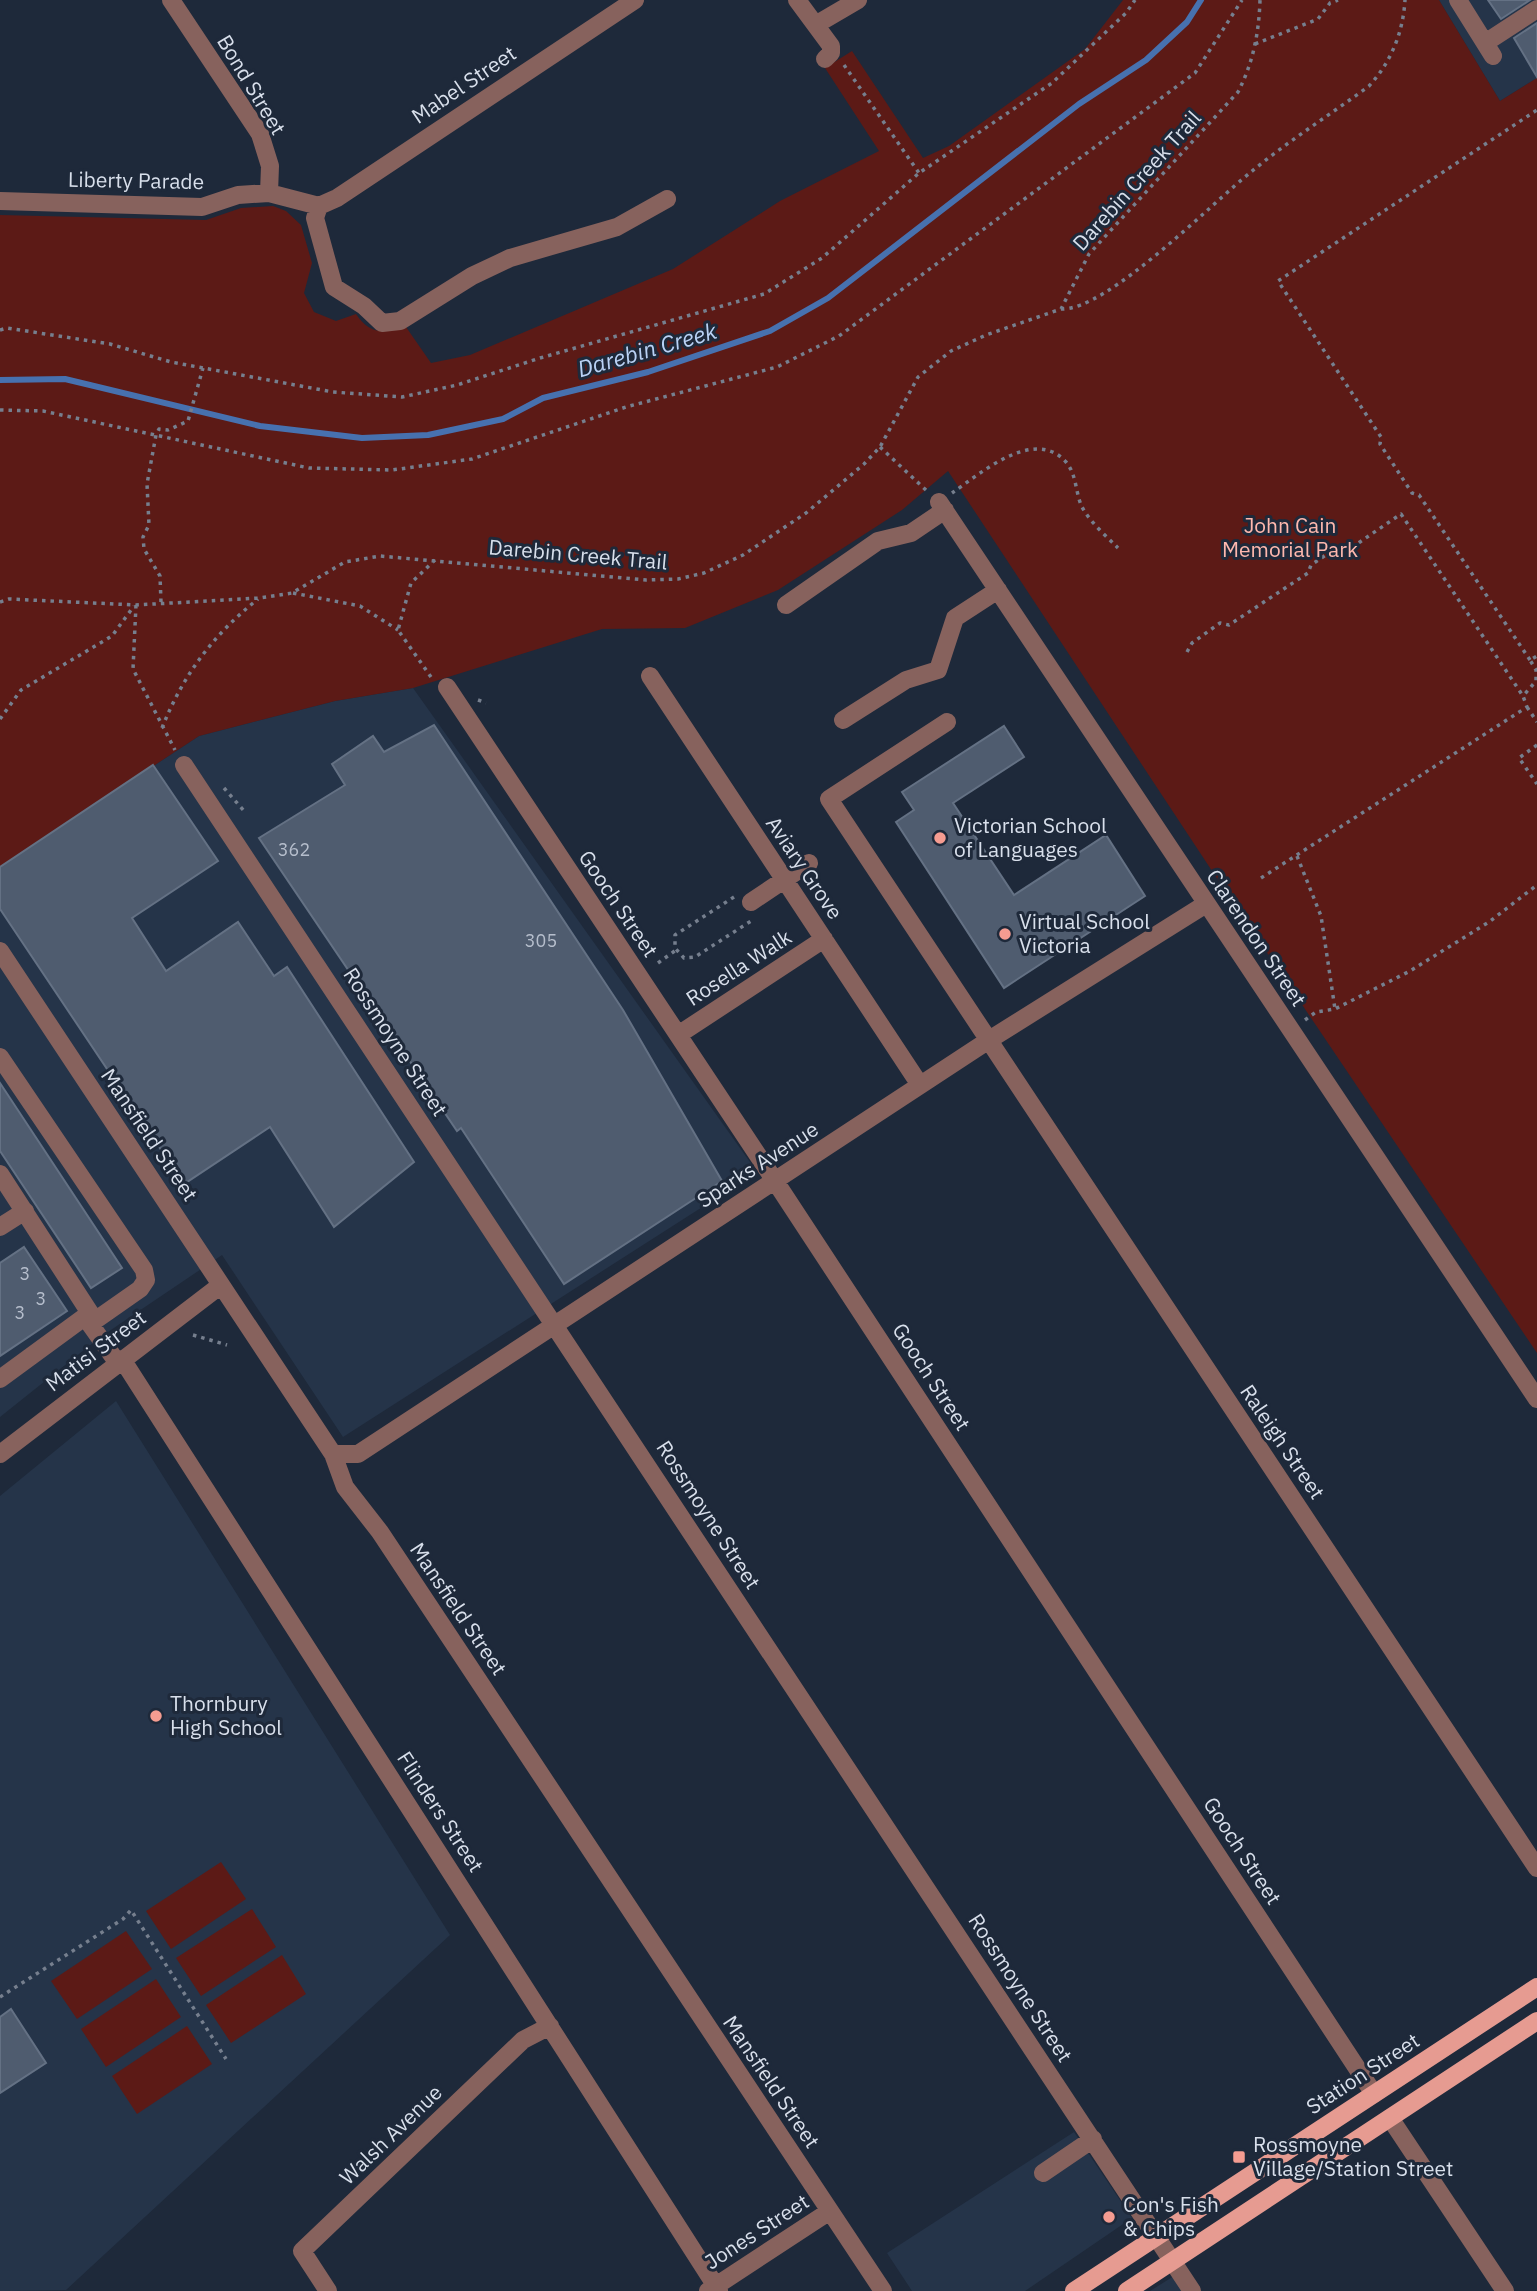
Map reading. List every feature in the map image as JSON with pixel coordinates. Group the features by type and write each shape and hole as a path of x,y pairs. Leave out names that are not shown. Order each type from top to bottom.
{"main road":[{"name":"Station Street","path":"1074,2291 1537,1987"},
{"path":"1127,2291 1537,2021"}],"street":[{"name":"Bond Street","path":"170,0 260,134 270,166 270,192"},
{"name":"Mabel Street","path":"318,206 337,198 635,0"},
{"path":"797,0 817,24 828,53"},
{"path":"817,24 858,0"},
{"path":"1458,0 1489,49 1537,9"},
{"name":"Liberty Parade","path":"0,201 202,207 239,195 270,192"},
{"path":"270,192 318,206 315,218 334,287 364,306 382,323 389,324 510,258 617,227 667,199"},
{"path":"786,605 878,541 911,533 942,506"},
{"name":"Clarendon Street","path":"942,506 1537,1399"},
{"path":"843,720 906,680 938,670 955,618 998,590"},
{"name":"Aviary Grove","path":"650,676 920,1085"},
{"name":"Gooch Street","path":"447,687 775,1181 1374,2094"},
{"name":"Raleigh Street","path":"947,722 829,799 1537,1868"},
{"name":"Rossmoyne Street","path":"184,765 1192,2291"},
{"path":"750,903 809,863"},
{"name":"Sparks Avenue","path":"333,1454 358,1454 989,1040 1206,904"},
{"name":"Rosella Walk","path":"678,1035 824,939"},
{"name":"Mansfield Street","path":"1,953 333,1454 345,1488 380,1532 883,2291"},
{"path":"0,1058 144,1270 146,1280 140,1289 90,1318 0,1378"},
{"name":"Flinders Street","path":"0,1174 90,1318 550,2026 714,2289"},
{"path":"0,1227 25,1211"},
{"name":"Matisi Street","path":"0,1454 221,1285"},
{"name":"Walsh Avenue","path":"328,2291 302,2251 523,2040 550,2026"},
{"path":"1390,2118 1505,2291"},
{"path":"1043,2173 1093,2139"},
{"name":"Jones Street","path":"714,2289 830,2211"}],"path":[{"path":"0,330 7,328 110,344 203,368 333,392 402,397 457,385 540,358 764,294 821,258 919,173 1052,83 1126,13 1135,0"},
{"path":"0,410 43,411 309,468 392,470 472,459 626,407 777,367 839,336 1195,73 1242,0"},
{"name":"Darebin Creek Trail","path":"0,602 9,599 136,605 260,598 292,593 345,562 380,556 646,580 678,579 704,573 743,555 842,485 880,447 918,377 951,351 986,335 1061,309 1089,254 1238,92 1249,71 1260,0"},
{"path":"1255,44 1318,19 1330,3 1338,0"},
{"path":"1061,309 1078,305 1115,286 1185,232 1251,172 1369,86 1384,69 1395,45 1404,21 1405,0"},
{"path":"828,53 919,173"},
{"path":"1522,696 1536,681 1536,670 1531,660 1419,495 1412,493 1380,444 1381,437 1278,281 1537,110"},
{"path":"161,602 160,576 144,549 143,537 149,525 147,484 156,435 159,429 168,430 188,421 203,368"},
{"path":"880,447 942,506 1019,450 1043,450 1057,454 1067,463 1074,477 1082,507 1118,548"},
{"path":"1188,652 1192,643 1220,623 1229,625 1308,573 1311,565 1339,546 1351,548 1401,514 1537,722"},
{"path":"398,630 411,583 436,559"},
{"path":"292,593 360,606 398,630 434,681 447,687"},
{"path":"162,728 175,696 197,659 229,622 260,598"},
{"path":"136,605 134,669 162,728 184,765"},
{"path":"0,719 21,690 112,636 136,605"},
{"path":"1531,660 1537,656"},
{"path":"1261,878 1527,707"},
{"path":"1537,745 1519,758 1537,784"},
{"path":"1297,855 1321,916 1335,1009"},
{"path":"1290,1029 1316,1013 1335,1009 1421,964 1489,922 1537,885"},
{"path":"750,903 695,957 684,958 677,950 675,935 750,903"},
{"path":"658,963 677,950"},
{"path":"193,1335 227,1345"},
{"path":"0,1997 123,1919 131,1910 226,2059"}],"shaded area":[{"path":"1439,0 1537,0 1537,78 1500,101"},
{"path":"413,688 757,1172 343,1437 222,1255 99,1338 0,1417 0,867 199,736 335,701"},
{"name":"Thornbury High School","path":"116,1401 450,1935 66,2290 0,2291 0,1496"},
{"path":"1074,2132 1132,2218 1025,2291 912,2291 887,2253"},
{"path":"1174,2276 1183,2291 1150,2291"}],"green space":[{"name":"John Cain Memorial Park","path":"1123,0 1439,0 1500,101 1537,78 1537,1353 1220,883 948,471 902,510 778,590 685,628 602,629 413,688 335,701 199,736 0,867 0,215 206,220 241,208 273,206 286,211 301,225 312,263 304,293 314,312 336,321 356,314 366,326 378,331 406,327 431,363 470,355 673,269 780,201 879,151 825,68 852,51 923,158 949,146 1085,49"},
{"path":"221,1862 246,1899 171,1949 146,1911"},
{"path":"252,1909 276,1947 201,1996 176,1958"},
{"path":"126,1931 152,1969 77,2019 51,1981"},
{"path":"282,1955 306,1994 231,2043 206,2005"},
{"path":"156,1979 181,2017 106,2067 81,2029"},
{"path":"187,2026 212,2064 137,2114 112,2076"}],"building":[{"path":"1488,0 1530,0 1501,19"},
{"path":"1537,23 1537,77 1514,38"},
{"path":"434,725 623,1010 722,1181 564,1284 461,1128 457,1131 259,838 345,785 332,764 373,736 384,752"},
{"path":"1004,726 1024,757 953,803 1014,895 1106,835 1145,896 1004,988 896,822 914,810 902,792"},
{"path":"153,765 218,861 132,918 166,971 238,922 274,976 287,967 414,1162 334,1227 270,1127 184,1184 0,909 0,867"},
{"path":"0,1083 122,1268 91,1288 0,1151"},
{"path":"24,1247 67,1311 0,1356 0,1263"},
{"path":"11,2009 46,2063 0,2093 0,2017"}],"waterway":[{"name":"Darebin Creek","path":"0,380 65,379 260,426 362,438 428,435 503,419 543,398 648,372 770,331 828,298 1079,104 1146,60 1187,22 1201,0"}],"place":[{"name":"Victorian School of Languages","path":"940,838"},
{"name":"Virtual School Victoria","path":"1005,934"},
{"name":"Thornbury High School","path":"156,1716"},
{"name":"Rossmoyne Village/Station Street","path":"1239,2157"},
{"name":"Con's Fish & Chips","path":"1109,2217"}]}
